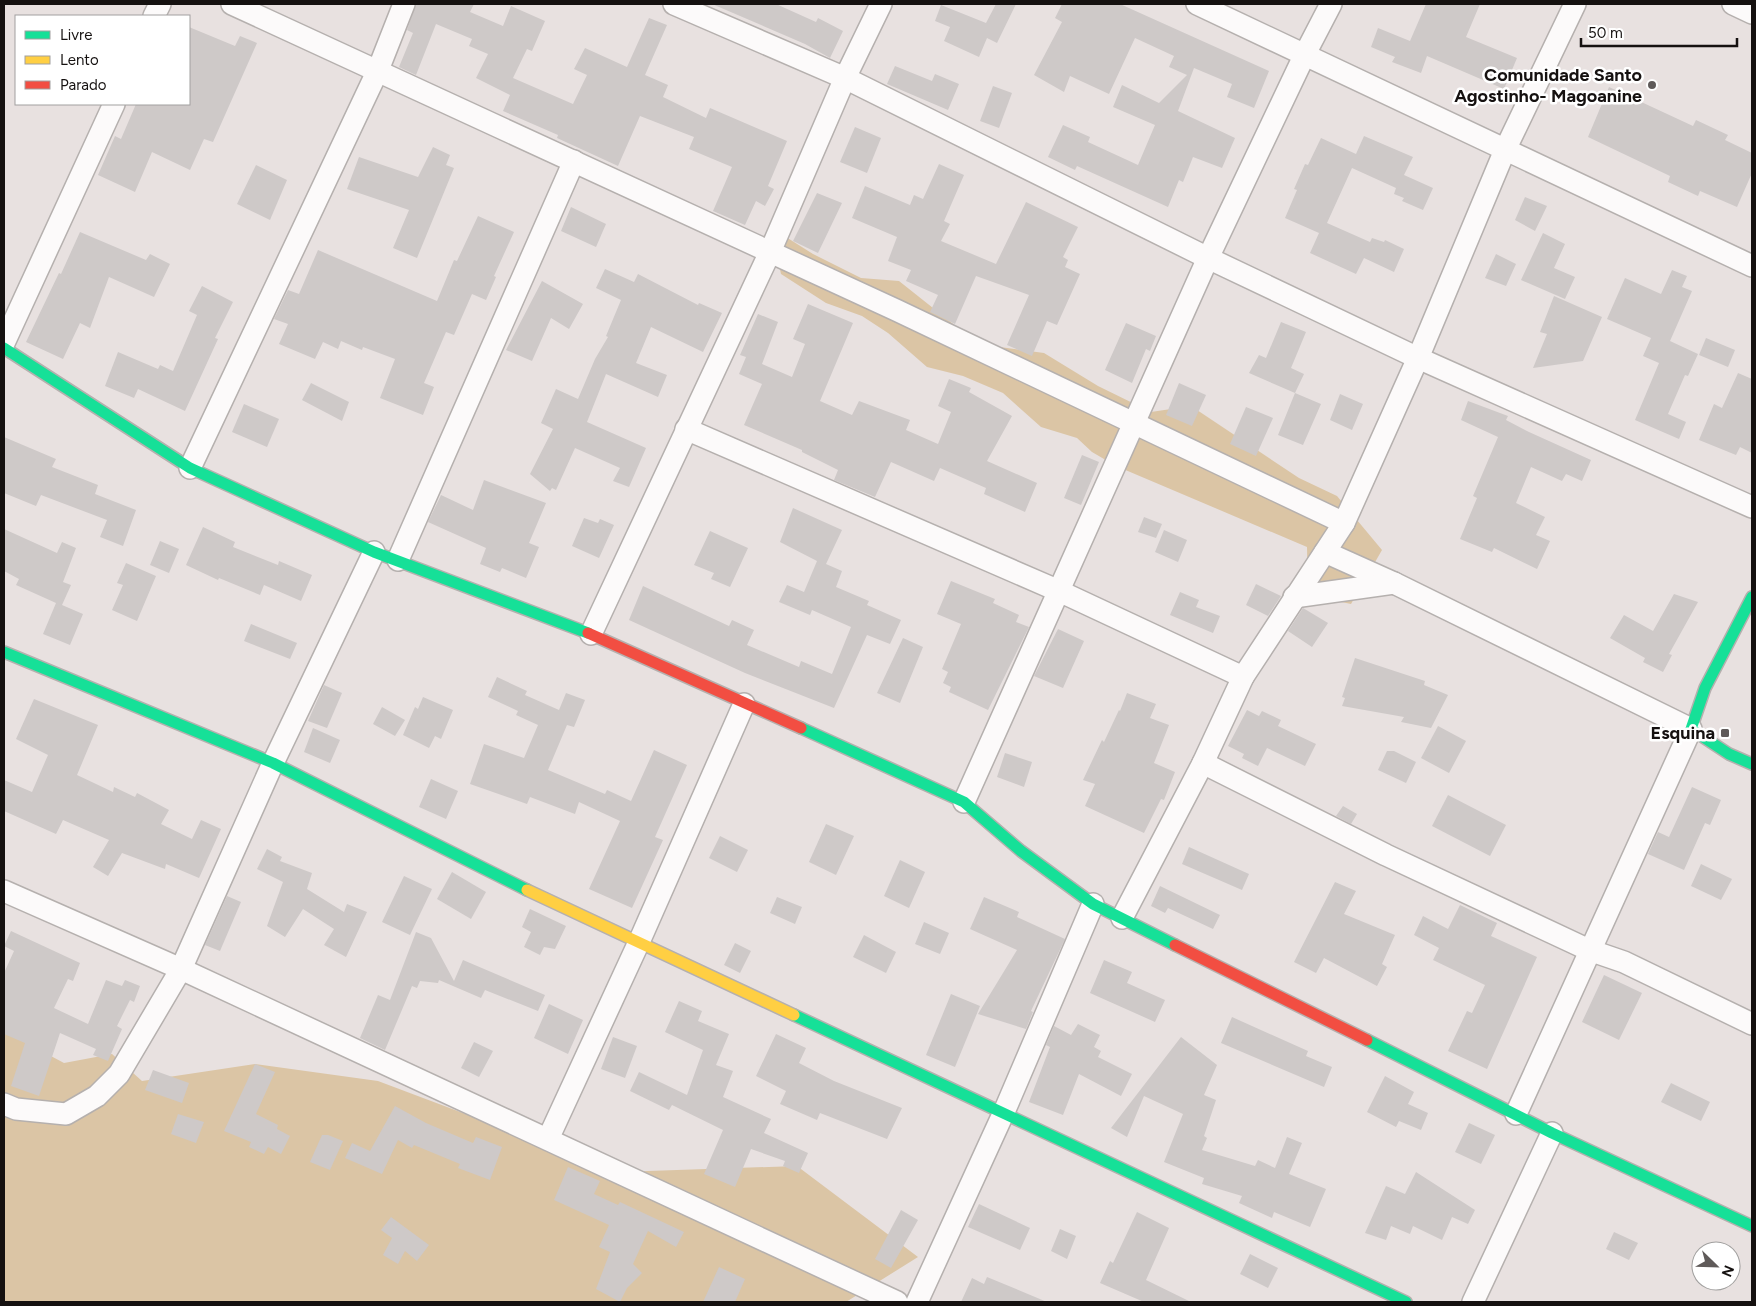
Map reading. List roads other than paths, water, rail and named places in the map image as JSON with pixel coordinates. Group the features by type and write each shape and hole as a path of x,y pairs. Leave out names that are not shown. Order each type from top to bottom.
{"street":[{"path":"232,4 770,252 1344,523"},
{"path":"190,468 378,70 404,4"},
{"path":"674,4 845,78 1208,258 1418,358 1752,507"},
{"path":"590,634 770,252 845,78 881,4"},
{"path":"1197,4 1752,266"},
{"path":"964,802 1208,258 1305,54 1331,4"},
{"path":"1122,918 1203,762 1243,677 1344,523 1418,358 1505,150 1575,4"},
{"path":"1732,4 1752,13"},
{"path":"4,343 114,105"},
{"path":"398,560 574,161"},
{"path":"4,348 190,468 374,552 590,634 964,802 1021,851 1093,904 1552,1133 1752,1226"},
{"path":"686,429 1059,591 1243,677"},
{"path":"4,1104 16,1109 66,1114 97,1096 119,1074 181,969 273,763 374,552"},
{"path":"1325,552 1394,583 1691,730 1729,754 1752,764"},
{"path":"1294,597 1394,583"},
{"path":"1516,1114 1589,950 1655,813 1691,730 1705,688 1752,597"},
{"path":"4,652 273,763 497,876 1406,1302"},
{"path":"548,1140 639,942 744,704"},
{"path":"1203,762 1386,855 1589,950 1624,962 1752,1024"},
{"path":"4,891 181,969 897,1302"},
{"path":"916,1302 1004,1112 1093,904"},
{"path":"1473,1302 1552,1133"}],"place":[{"name":"Comunidade Santo Agostinho- Magoanine","path":"1652,85"},
{"name":"Esquina","path":"1725,733"}]}
